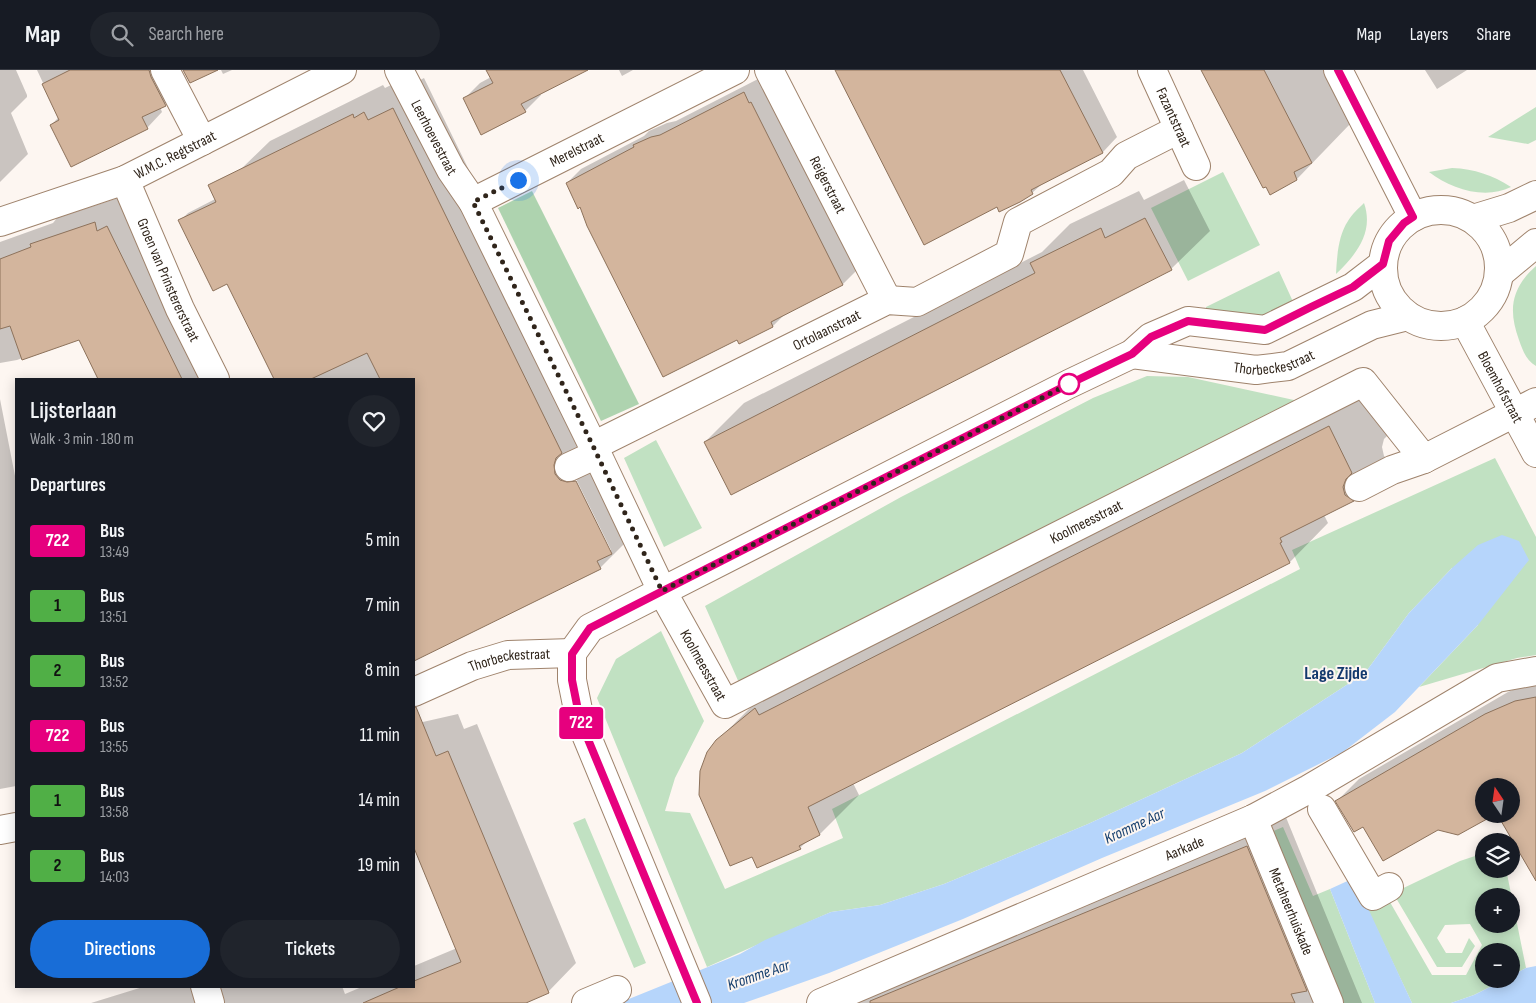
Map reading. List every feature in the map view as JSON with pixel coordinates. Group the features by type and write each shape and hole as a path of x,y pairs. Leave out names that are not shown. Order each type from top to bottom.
{"street":[{"path":"165,70 202,141"},
{"name":"W.M.C. Regtstraat","path":"0,222 125,180 342,70"},
{"name":"Leerhoevestraat","path":"399,70 451,170 473,202"},
{"name":"Merelstraat","path":"473,202 735,70"},
{"name":"Reigerstraat","path":"769,70 887,300"},
{"name":"Fazantstraat","path":"1152,70 1196,166"},
{"path":"1338,70 1413,217"},
{"path":"887,300 917,302 1009,254 1018,222 1111,173 1126,156 1179,129"},
{"name":"Groen van Prinstererstraat","path":"125,180 180,308 215,378"},
{"path":"1473,219 1508,208 1536,195"},
{"path":"473,202 662,591"},
{"path":"1444,210 1459,212 1473,219 1483,227 1490,237 1496,248 1499,260 1500,273 1496,288 1489,302 1478,313 1465,321 1451,326 1436,326 1408,316 1397,306 1388,293 1384,279 1383,264 1389,241 1404,223 1428,211 1444,210"},
{"path":"1500,273 1536,243"},
{"name":"Thorbeckestraat","path":"415,692 472,666 508,655 572,654 590,628 1069,384 1132,354 1151,337 1188,321 1265,330 1353,287 1383,264"},
{"name":"Ortolaanstraat","path":"569,467 595,450 887,300"},
{"name":"Thorbeckestraat","path":"1132,354 1256,370 1288,366 1372,325 1408,316"},
{"name":"Bloemhofstraat","path":"1465,321 1526,408 1536,454"},
{"name":"Koolmeesstraat","path":"662,591 725,704 1363,382 1424,459"},
{"path":"1359,487 1392,470 1424,459 1526,408"},
{"path":"572,654 572,680 580,720 697,1003"},
{"name":"Aarkade","path":"821,1003 1253,819 1309,789 1497,678 1536,671"},
{"path":"1322,810 1373,896 1389,886"},
{"name":"Metaheerhuiskade","path":"1253,819 1329,1003"},
{"path":"0,830 15,827"},
{"path":"206,988 210,1003"},
{"path":"586,1003 617,990"}],"green space":[{"path":"1536,107 1536,140 1528,144 1488,137"},
{"path":"1452,168 1483,173 1511,187 1490,193 1469,191 1447,183 1429,172"},
{"path":"1223,172 1260,245 1188,281 1151,208"},
{"path":"532,191 639,404 601,421 498,208"},
{"path":"1364,203 1367,224 1362,242 1351,259 1336,274 1342,233 1350,218"},
{"path":"1536,266 1536,366 1527,358 1522,348 1516,329 1513,309 1514,300 1521,283"},
{"path":"1279,271 1295,306 1266,315 1253,316 1206,310 1206,307"},
{"path":"1147,376 1188,377 1303,402 740,685 705,606 901,497 1093,398"},
{"path":"656,440 702,528 664,547 624,458"},
{"path":"1495,458 1536,537 1536,655 1517,658 1419,687 1478,625 1452,568 1409,613 1365,673 1242,753 1088,824 944,884 880,905 831,912 707,967 597,698 616,659 661,631 704,721 675,778 665,811 690,813 725,889 843,838 832,809 1300,569 1292,550"},
{"path":"585,818 646,963 634,968 573,823"},
{"path":"1283,827 1313,896 1330,889 1375,1003 1344,1003 1271,832"},
{"path":"1475,856 1475,878 1508,878 1510,888 1475,888 1475,933 1470,924 1445,925 1437,938 1446,953 1462,953 1469,938 1475,946 1462,967 1437,967 1393,893 1460,861"},
{"path":"1387,897 1432,975 1466,975 1475,958 1475,988 1488,988 1451,1003 1412,1003 1367,908"},
{"path":"1475,933 1519,933 1526,968 1520,971 1520,943 1481,943"}],"water":[{"name":"Kromme Aar","path":"1502,535 1519,541 1529,560 1478,625 1395,712 1343,752 1265,791 1102,858 963,919 829,973 744,1003 619,1003 740,954 765,940 831,912 880,905 944,884 1088,824 1242,753 1365,673 1409,613 1452,568 1478,545"},
{"path":"1354,878 1412,1003 1375,1003 1330,889"},
{"path":"1536,966 1536,1003 1451,1003 1488,988 1520,988 1520,971"}],"building":[{"path":"70,70 149,70 166,106 142,117 148,129 71,167 50,125 59,120 42,84"},
{"path":"183,70 218,70 190,83"},
{"path":"486,70 588,70 521,104 526,112 481,135 463,98 493,83"},
{"path":"835,70 1060,70 1103,153 1031,190 1033,194 1020,202 999,212 997,207 924,245"},
{"path":"1201,70 1264,70 1312,163 1294,172 1297,180 1270,195 1266,187 1263,188"},
{"path":"744,92 749,103 751,102 843,285 771,322 773,327 739,344 737,340 663,377 587,226 580,207 578,209 566,183 634,147 633,145 660,135"},
{"path":"393,108 562,453 556,458 554,465 555,474 560,480 567,482 576,481 612,554 597,561 601,569 415,661 415,378 380,378 367,353 313,378 274,378 227,284 213,291 178,220 216,202 208,185 353,114 354,118 364,112 368,120"},
{"path":"1145,218 1172,270 731,495 704,442 1035,273 1030,263 1101,228 1105,238"},
{"path":"95,222 97,231 107,226 182,378 98,378 79,340 22,360 10,326 0,329 0,259 31,247 30,244"},
{"path":"1329,426 1352,473 1346,479 1343,487 1345,495 1354,501 1280,538 1282,542 1280,543 1290,563 808,807 820,835 799,846 801,849 757,868 752,857 730,866 699,795 700,771 707,752 716,740 755,708 759,715"},
{"path":"1536,697 1536,881 1520,854 1520,833 1508,833 1502,823 1520,823 1520,778 1475,778 1475,823 1480,823 1458,835 1438,830 1383,861 1363,827 1354,832 1335,801 1485,714 1515,701"},
{"path":"415,707 436,756 448,751 549,993 526,1003 363,1003 397,988 415,988 415,981 461,962 415,850"},
{"path":"1247,846 1307,991 1291,994 1295,1003 870,1003 870,1001"}],"bus line":[{"name":"722","path":"697,1003 580,720 572,680 572,654 590,628 1069,384 1132,354 1151,337 1188,321 1265,330 1353,287 1383,264 1389,241 1404,223 1413,217 1338,70"}],"district":[{"name":"Lage Zijde","path":"1336,673"}],"route":[{"path":"518,180 473,202 662,591 1069,384"}]}
